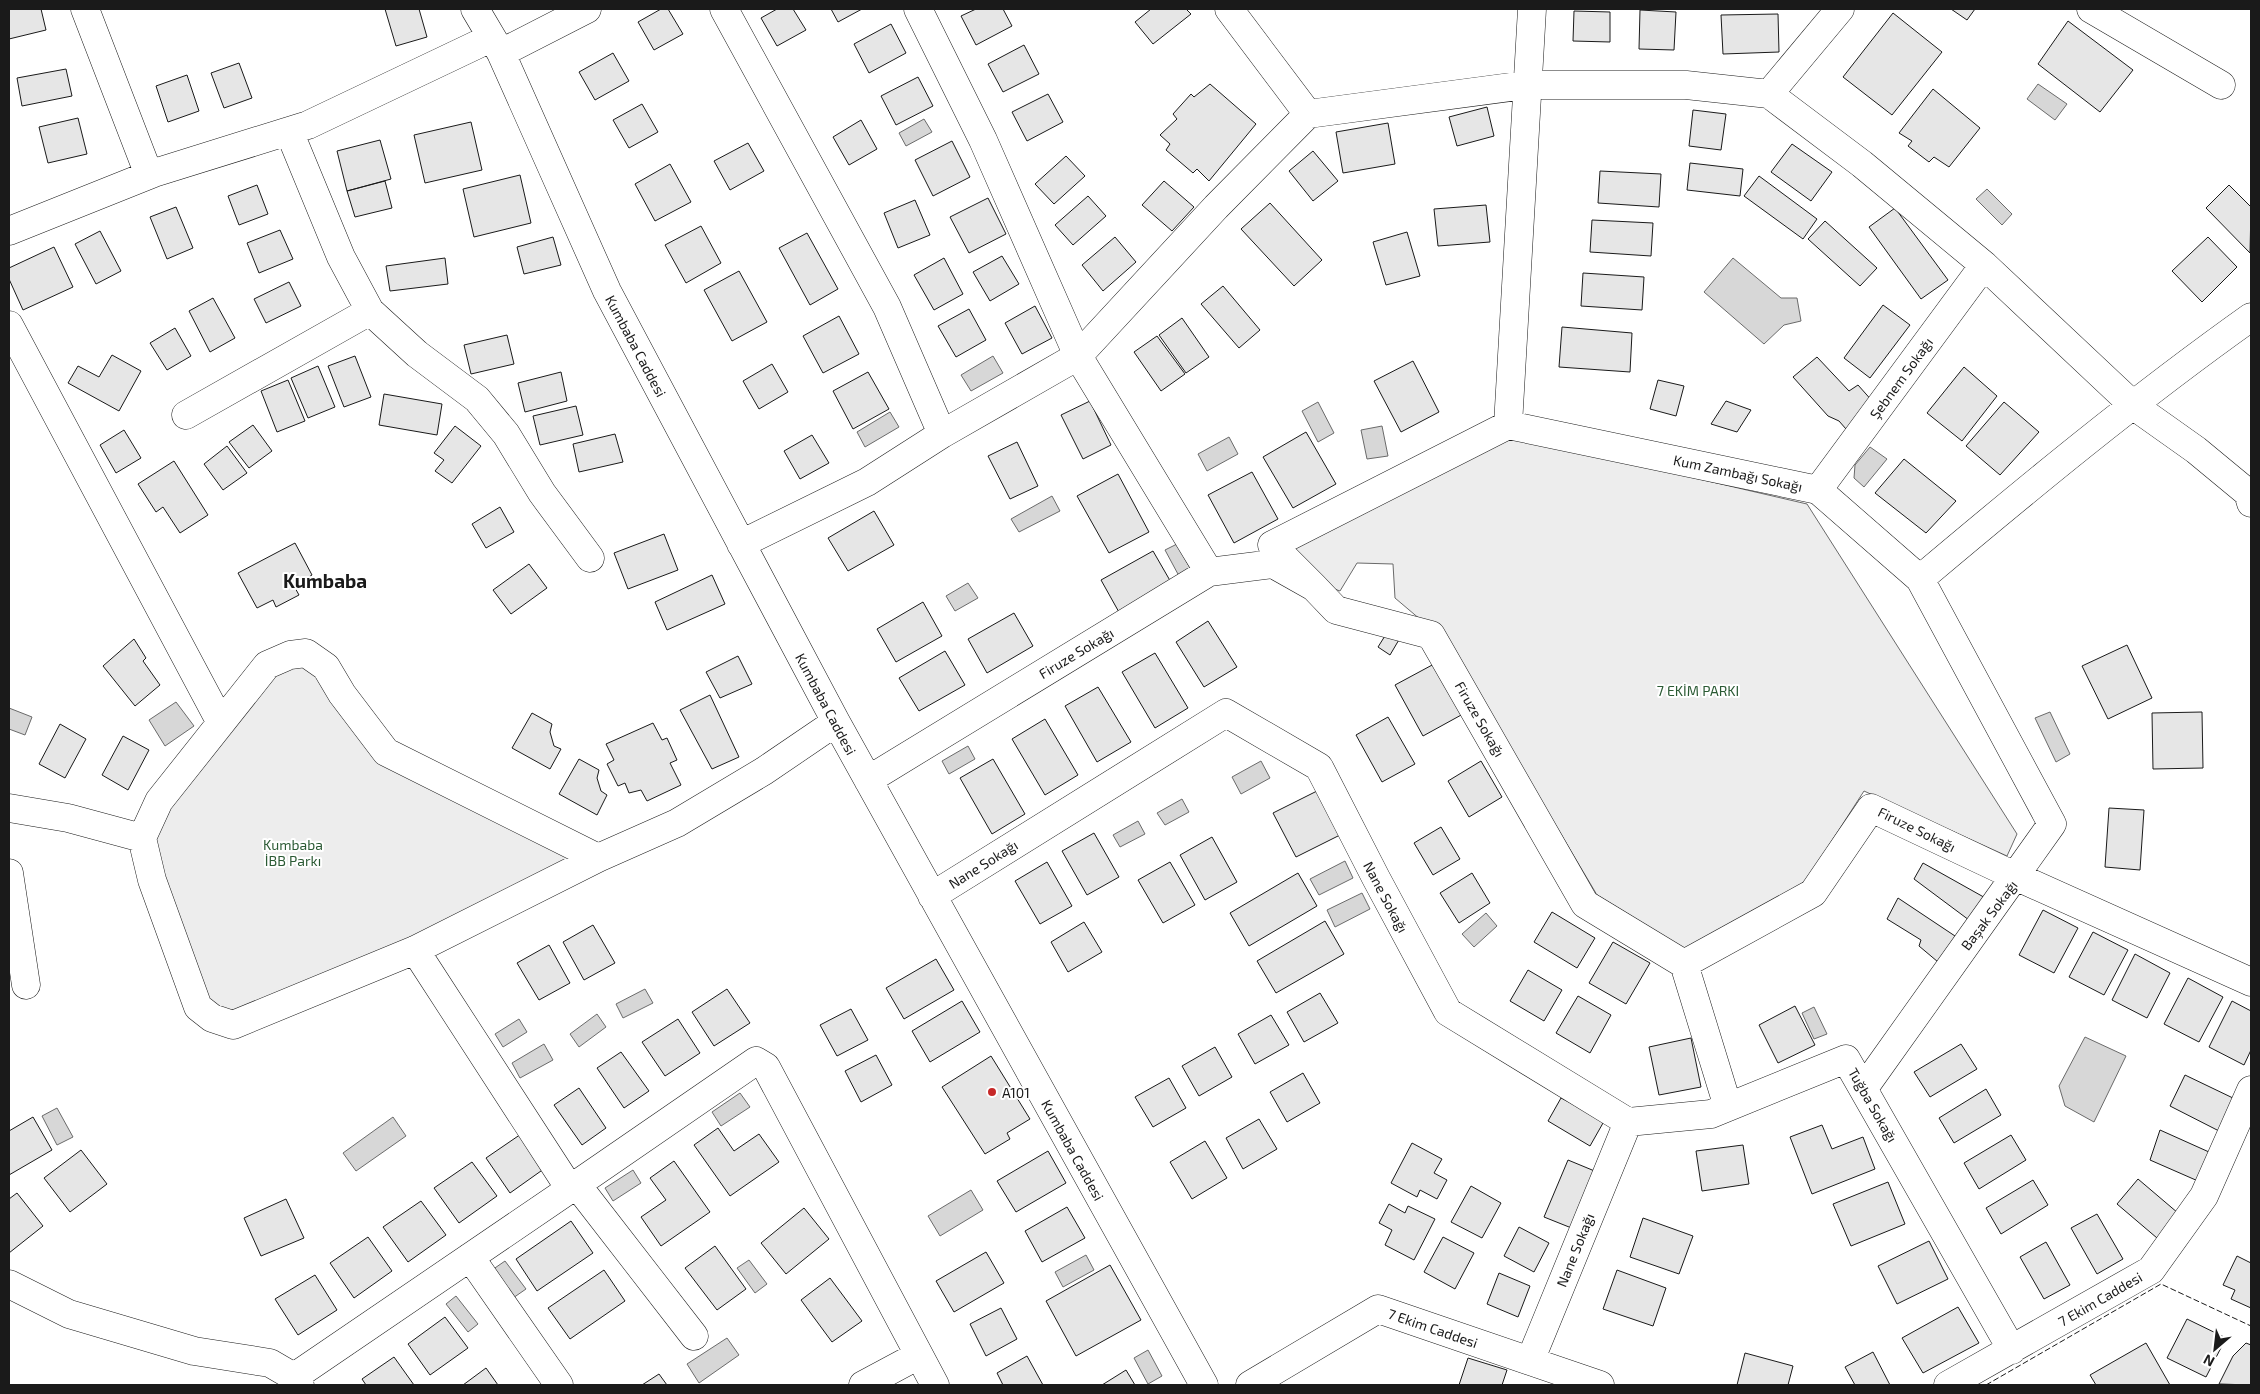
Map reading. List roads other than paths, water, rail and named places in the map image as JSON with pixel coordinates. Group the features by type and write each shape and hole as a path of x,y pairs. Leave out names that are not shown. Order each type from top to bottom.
{"street":[{"path":"85,9 149,175"},
{"name":"Kumbaba Caddesi","path":"475,9 496,45 606,290 836,722 1204,1385"},
{"path":"9,231 149,175 308,126 496,45 587,9"},
{"path":"724,9 887,307 942,434"},
{"path":"918,9 984,140 1078,356 1209,572"},
{"path":"1229,9 1308,114"},
{"path":"1314,587 1272,545 1508,425 1526,85 1532,9"},
{"path":"1769,94 1840,9"},
{"path":"2090,9 2221,85"},
{"path":"741,544 867,482 942,434 1078,356 1216,208 1308,114 1526,85 1686,85 1769,94 1862,164 1984,265 2134,406 2196,450 2250,496"},
{"path":"290,131 340,258 370,311 417,354 477,399 506,434 542,493 590,558"},
{"name":"Şebnem Sokağı","path":"1818,490 1984,265"},
{"path":"186,415 370,311"},
{"path":"1920,579 2023,492 2134,406 2183,365 2251,316"},
{"path":"9,325 221,722"},
{"name":"Kum Zambağı Sokağı","path":"1508,425 1818,490 1920,579 2052,824 2015,876"},
{"name":"Firuze Sokağı","path":"868,780 1209,572 1273,564 1314,587 1336,610 1432,635 1585,904 1684,964 1813,894 1871,808 2015,876"},
{"path":"598,858 386,752 342,694 326,667 306,654 290,655 267,665 159,801 142,838 152,880 198,1007 212,1018 233,1025 415,950 598,858 676,823 764,771 836,722"},
{"name":"Nane Sokağı","path":"932,896 1226,713 1319,767 1448,1012 1628,1122 1530,1361"},
{"path":"9,808 68,818 142,838"},
{"path":"9,873 26,985"},
{"name":"Başak Sokağı","path":"1864,1088 2015,876 2251,982"},
{"path":"415,950 574,1187 694,1336"},
{"path":"1684,964 1728,1107"},
{"name":"Tuğba Sokağı","path":"1628,1122 1711,1114 1846,1059 2012,1350"},
{"path":"9,1284 69,1314 194,1351 270,1363 297,1381 470,1257 756,1061 766,1067 935,1385"},
{"name":"7 Ekim Caddesi","path":"1948,1385 2151,1270 2204,1196 2251,1090"},
{"path":"470,1257 559,1385"},
{"name":"7 Ekim Caddesi","path":"1250,1385 1378,1309 1600,1385"},
{"path":"863,1385 919,1355"}],"place":[{"name":"A101","path":"992,1092"}],"district":[{"name":"Kumbaba","path":"325,580"}],"park label":[{"name":"7 EKİM PARKI","path":"1698,690"},
{"name":"Kumbaba İBB Parkı","path":"293,852"}]}
